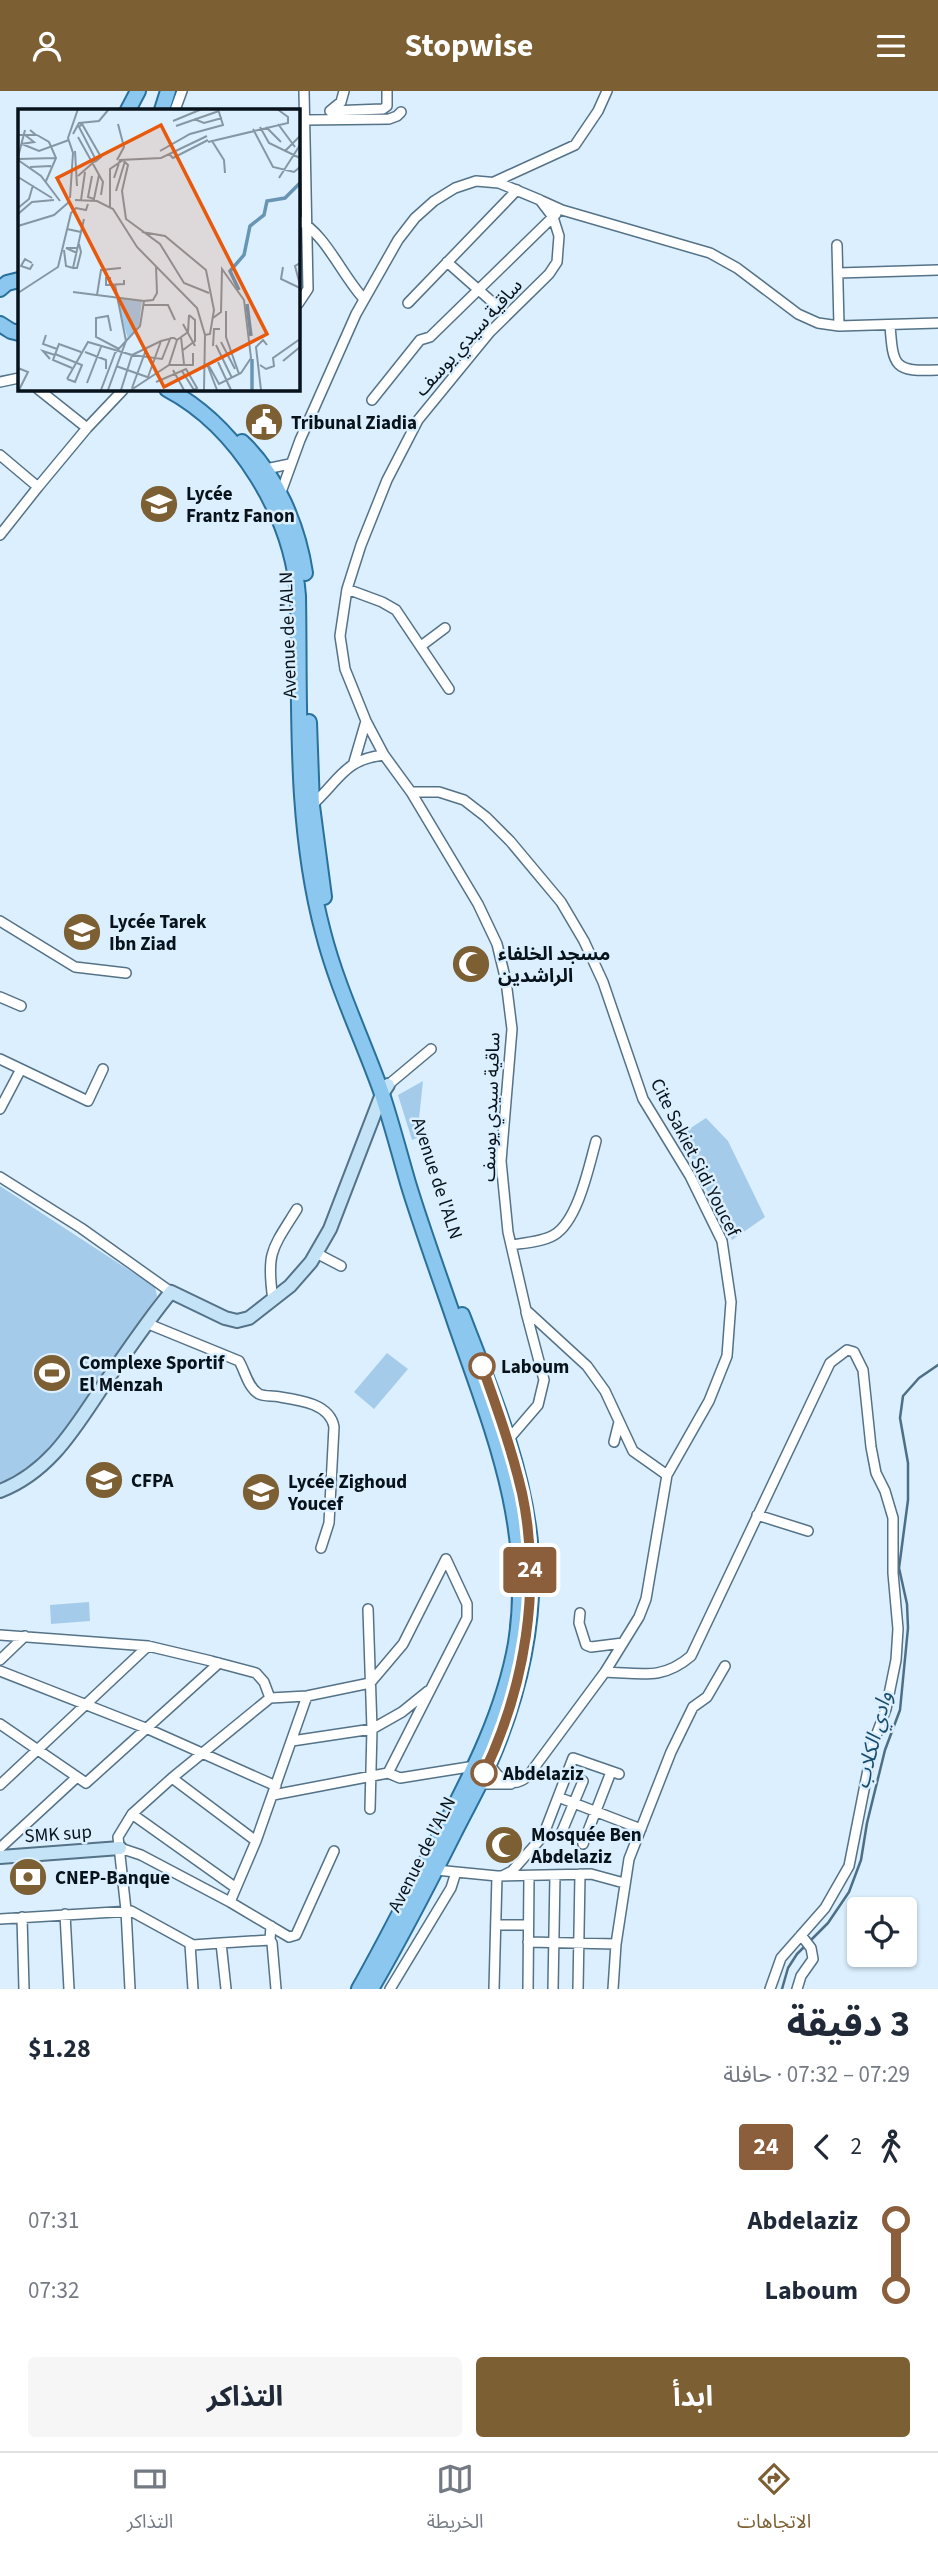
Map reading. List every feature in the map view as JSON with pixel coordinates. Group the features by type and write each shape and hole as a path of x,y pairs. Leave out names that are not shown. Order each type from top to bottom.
{"main road":[{"path":"129,109 138,91"},
{"path":"162,109 168,91"},
{"path":"0,287 18,280"},
{"path":"0,324 18,333"},
{"path":"169,390 195,406 260,471"},
{"path":"182,390 245,445 275,498 297,577 310,880 333,967 385,1090 409,1186 503,1443 518,1534 519,1604 516,1641 482,1765 359,1989"},
{"path":"0,1491 33,1474 59,1451 146,1323 171,1291 225,1318 237,1321 249,1318 290,1286 316,1253 330,1229 385,1090"},
{"name":"Avenue de l'ALN","path":"371,1989 436,1870 473,1785"},
{"name":"SMK sup","path":"0,1857 120,1848"}],"street":[{"path":"175,109 182,91"},
{"path":"299,302 308,289 301,222 301,121 304,91"},
{"path":"330,111 341,102 344,91"},
{"path":"301,121 330,111 383,109 387,106 387,91"},
{"path":"493,182 575,145 607,91"},
{"path":"301,121 388,119 401,112"},
{"path":"275,498 341,347 364,299 398,240 415,218 434,201 455,188 476,181 493,182 562,210 710,253 737,268 807,319 818,323 839,326 938,323"},
{"path":"408,303 517,190"},
{"path":"528,195 540,200 553,217"},
{"path":"372,400 420,340 430,337 562,210"},
{"name":"ساقية سيدي يوسف","path":"503,1443 538,1405 544,1380 511,1245 501,1161 512,1029 506,981 497,944 478,904 411,792 384,755 366,721 345,669 341,636 347,589 387,480 418,420 452,375 549,274 557,262 559,236 553,217"},
{"path":"301,222 318,236 353,288 364,299"},
{"path":"837,244 839,326"},
{"path":"447,262 508,315"},
{"path":"838,273 938,270"},
{"path":"890,325 892,354 896,363 905,369 938,370"},
{"path":"0,382 18,378"},
{"path":"39,390 87,428"},
{"path":"0,534 87,428 123,390"},
{"path":"0,455 38,487"},
{"path":"260,471 290,464"},
{"path":"347,589 396,610 449,688"},
{"path":"422,646 445,628"},
{"path":"354,762 366,721"},
{"path":"307,806 354,762 384,755"},
{"name":"Cite Sakiet Sidi Youcef","path":"411,792 439,792 464,800 486,817 561,902 584,941 603,982 643,1099 690,1176 722,1241 731,1302 727,1356 709,1401 667,1475 645,1606 605,1672 534,1769 520,1783 513,1784"},
{"path":"0,921 75,967 126,973"},
{"path":"0,997 21,1006"},
{"path":"385,1090 431,1049"},
{"path":"0,1059 89,1101 103,1069"},
{"path":"0,1109 21,1069"},
{"path":"511,1245 554,1235 566,1224 582,1192 596,1140"},
{"path":"0,1177 81,1228 171,1291"},
{"path":"273,1300 270,1259 274,1247 297,1209"},
{"path":"316,1253 341,1266"},
{"path":"526,1310 587,1366 605,1391 634,1451 667,1475"},
{"path":"146,1323 239,1361 253,1389 262,1396 278,1396 315,1405 329,1414 334,1427 329,1523 321,1548"},
{"path":"605,1672 662,1674 691,1656 830,1363 847,1350 854,1352 858,1357 867,1390 873,1460 893,1518 893,1573 898,1629 896,1660 886,1709 873,1744 849,1866 825,1908 781,1958 770,1989"},
{"path":"614,1442 619,1422"},
{"path":"757,1515 808,1531"},
{"path":"130,1989 126,1910 118,1837 132,1814 202,1752 270,1698 307,1696 370,1683 403,1644 446,1559 467,1604 467,1618 388,1773"},
{"path":"368,1609 372,1729 370,1809"},
{"path":"580,1613 579,1623 586,1645 591,1647 623,1643"},
{"path":"0,1635 148,1646 256,1673 264,1682 270,1698"},
{"path":"0,1660 25,1636"},
{"path":"0,1785 148,1646"},
{"path":"0,1724 86,1783 219,1663"},
{"path":"613,1989 616,1944 629,1859 671,1752 693,1707 707,1697 725,1666"},
{"path":"0,1671 202,1752 275,1790 371,1778 388,1773 400,1778 482,1765 496,1777 513,1784"},
{"path":"292,1741 372,1729 402,1712 432,1688"},
{"path":"230,1902 256,1841 307,1696"},
{"path":"499,1876 512,1871 543,1836 572,1758 615,1773 595,1811 583,1844"},
{"path":"0,1848 77,1777"},
{"path":"172,1778 256,1841"},
{"path":"560,1836 583,1781"},
{"path":"473,1785 513,1784"},
{"path":"558,1797 641,1829"},
{"path":"132,1814 236,1888"},
{"path":"120,1848 141,1855 289,1937 296,1935 334,1851"},
{"path":"436,1870 499,1876 591,1874 624,1883"},
{"path":"390,1989 452,1888 456,1872"},
{"path":"578,1989 580,1874"},
{"path":"528,1989 529,1875"},
{"path":"553,1989 555,1875"},
{"path":"494,1989 499,1876"},
{"path":"0,1919 126,1910 137,1913 190,1944 270,1940"},
{"path":"65,1914 69,1989"},
{"path":"22,1917 24,1989"},
{"path":"496,1925 528,1925"},
{"path":"271,1926 270,1940 276,1989"},
{"path":"797,1989 801,1976 813,1959 811,1948 801,1935"},
{"path":"528,1942 616,1944"},
{"path":"221,1943 226,1989"},
{"path":"190,1944 193,1989"}],"shaded area":[{"path":"423,1081 417,1138 412,1140 398,1095"},
{"path":"706,1118 728,1141 765,1217 732,1240 693,1163 683,1133"},
{"name":"Complexe Sportif El Menzah","path":"0,1186 155,1287 157,1296 50,1451 10,1480 0,1484"},
{"path":"387,1353 408,1369 374,1409 354,1392"},
{"path":"89,1602 90,1621 51,1624 50,1605"}],"waterway":[{"name":"وادي الكلاب","path":"782,1989 788,1968 797,1954 828,1923 849,1892 861,1860 885,1750 900,1710 908,1628 907,1604 899,1568 908,1500 908,1463 900,1418 903,1396 919,1378 938,1365"}],"bus line":[{"name":"24","path":"482,1366 508,1440 522,1493 530,1543 527,1638 522,1664 501,1733 484,1773"}],"place":[{"name":"Tribunal Ziadia","path":"264,422"},
{"name":"Lycée Frantz Fanon","path":"159,504"},
{"name":"Lycée Tarek Ibn Ziad","path":"82,932"},
{"name":"مسجد الخلفاء الراشدين","path":"471,964"},
{"name":"Laboum","path":"482,1366"},
{"name":"Complexe Sportif El Menzah","path":"52,1373"},
{"name":"CFPA","path":"104,1480"},
{"name":"Lycée Zighoud Youcef","path":"261,1492"},
{"name":"Abdelaziz","path":"484,1773"},
{"name":"Mosquée Ben Abdelaziz","path":"504,1845"},
{"name":"CNEP-Banque","path":"28,1877"}]}
